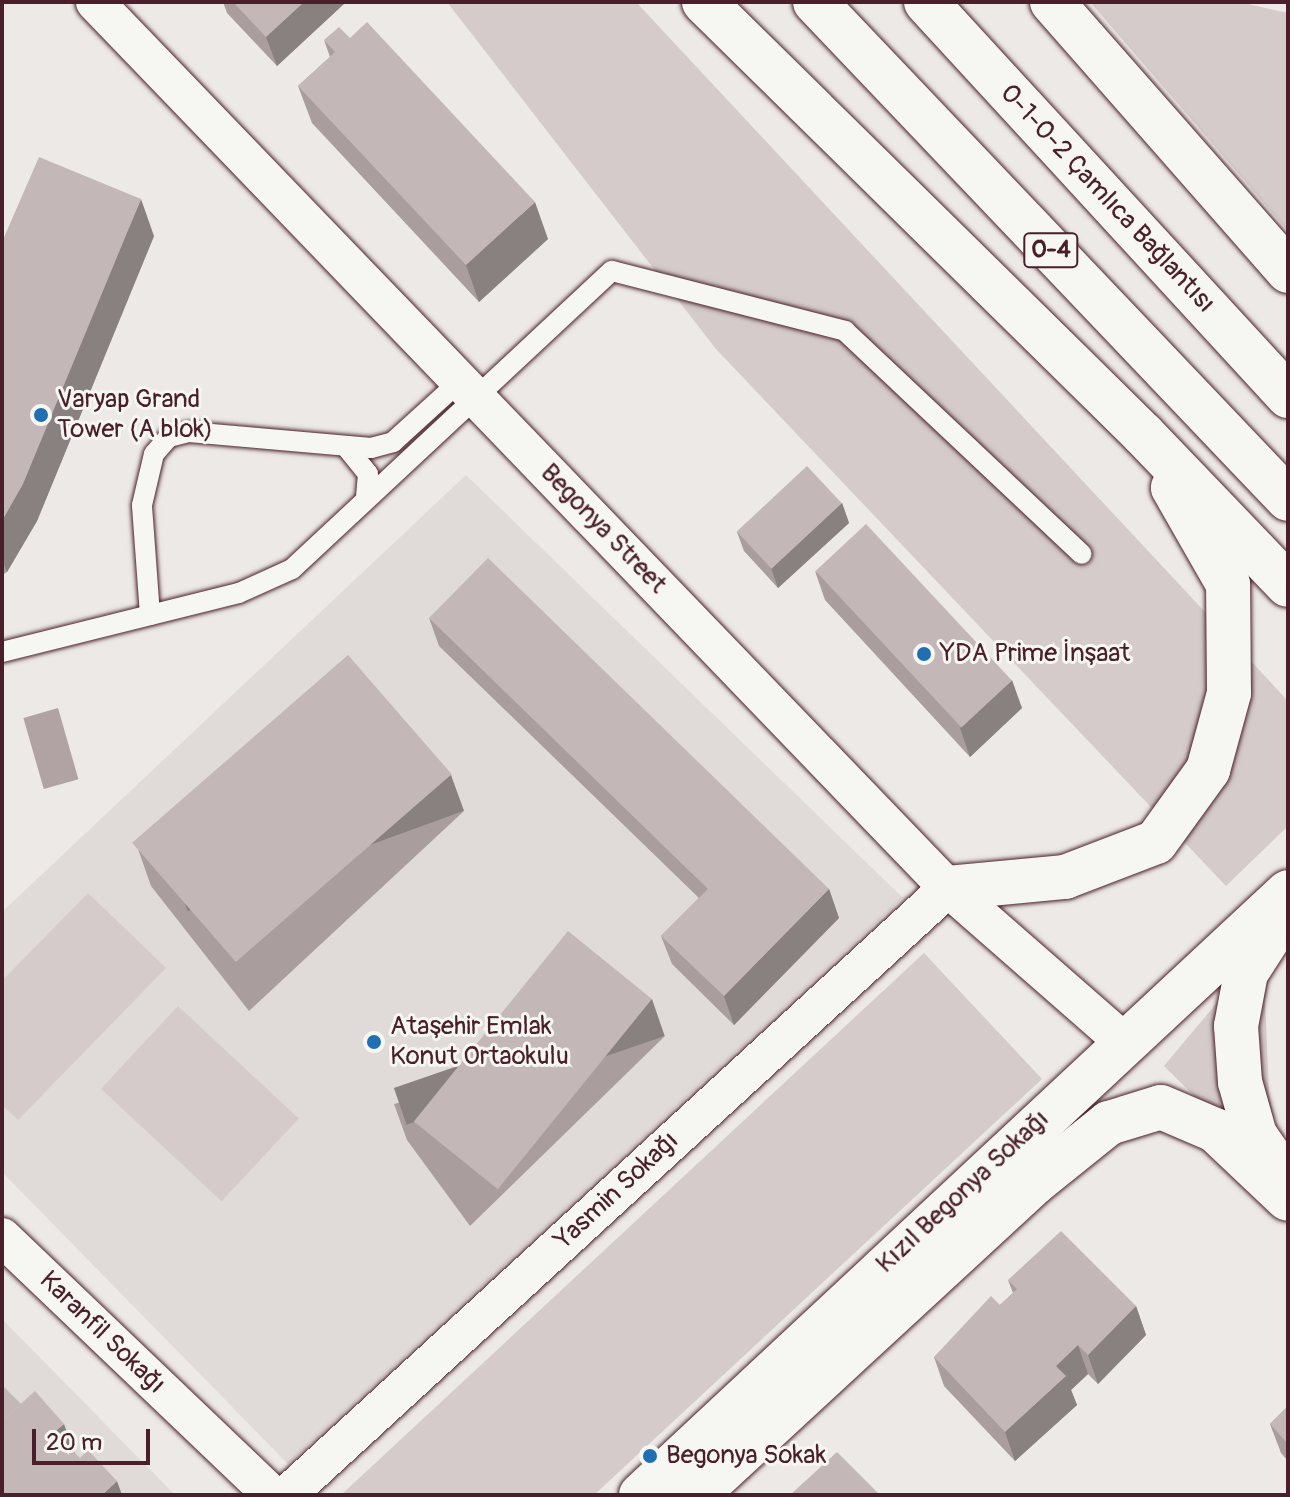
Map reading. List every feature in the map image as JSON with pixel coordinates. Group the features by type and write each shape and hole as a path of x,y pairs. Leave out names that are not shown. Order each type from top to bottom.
{"main road":[{"path":"704,2 1143,434 1288,585"},
{"name":"O-4","path":"815,2 1288,499"},
{"name":"O-1-O-2 Çamlıca Bağlantısı","path":"926,2 1288,396"},
{"path":"1052,2 1288,271"},
{"path":"948,888 1065,877 1156,842 1208,770 1229,693 1228,584 1143,434"},
{"name":"Kızıl Begonya Sokağı","path":"641,1495 1288,892"},
{"path":"1288,908 1246,973 1236,1026 1240,1082 1255,1135 1288,1182"},
{"name":"Kızıl Begonya Sokağı","path":"696,1495 1034,1183 1109,1123 1161,1107 1215,1130 1288,1199"}],"street":[{"name":"Begonya Street","path":"95,2 948,888 1124,1042"},
{"name":"Yasmin Sokağı","path":"287,1495 948,888"},
{"name":"Karanfil Sokağı","path":"2,1237 272,1495"}],"lane":[{"path":"150,615 142,505 160,444 189,432 347,448 393,442 468,389 612,271 845,331 1082,554"},
{"path":"2,652 266,583 292,569 366,499 468,389"},
{"path":"347,448 368,474 366,499"}],"shaded area":[{"path":"447,2 636,2 1288,701 1288,826 1226,886 716,349"},
{"path":"1090,2 1239,2 1288,13 1288,231"},
{"name":"Ataşehir Emlak Konut Ortaokulu","path":"466,475 903,898 288,1464 2,1172 2,912"},
{"path":"58,708 78,779 44,789 23,718"},
{"path":"88,893 166,968 18,1120 2,1105 2,981"},
{"path":"1277,931 1265,1000 1269,1094 1288,1189 1164,1066"},
{"path":"924,953 1042,1079 594,1495 341,1495"},
{"path":"178,1006 299,1119 222,1201 101,1089"},
{"path":"2,1319 175,1495 2,1495"}],"building":[{"path":"233,2 304,2 266,37"},
{"path":"367,22 535,202 466,265 298,86 335,52 324,40 339,27 350,38"},
{"name":"Varyap Grand Tower (A blok)","path":"39,157 141,199 23,484 2,521 2,242"},
{"path":"807,466 842,503 772,569 737,531"},
{"name":"YDA Prime İnşaat","path":"866,524 1012,681 961,728 816,571"},
{"path":"488,558 829,889 724,996 661,936 708,889 429,618"},
{"path":"348,655 452,774 236,962 132,843"},
{"path":"568,931 652,999 498,1189 414,1121"},
{"path":"1061,1231 1136,1306 1088,1355 1078,1345 1056,1366 1066,1376 1005,1432 934,1357 991,1296 1000,1305 1017,1289 1008,1280"},
{"path":"2,1385 21,1404 2,1421"},
{"path":"35,1391 64,1424 54,1432 80,1458 88,1450 117,1481 102,1495 2,1495 2,1421"},
{"path":"1288,1406 1288,1444 1270,1424"},
{"path":"837,1452 880,1495 790,1495"}],"place":[{"name":"Varyap Grand Tower (A blok)","path":"41,415"},
{"name":"YDA Prime İnşaat","path":"924,654"},
{"name":"Ataşehir Emlak Konut Ortaokulu","path":"374,1042"},
{"name":"Begonya Sokak","path":"650,1456"}]}
